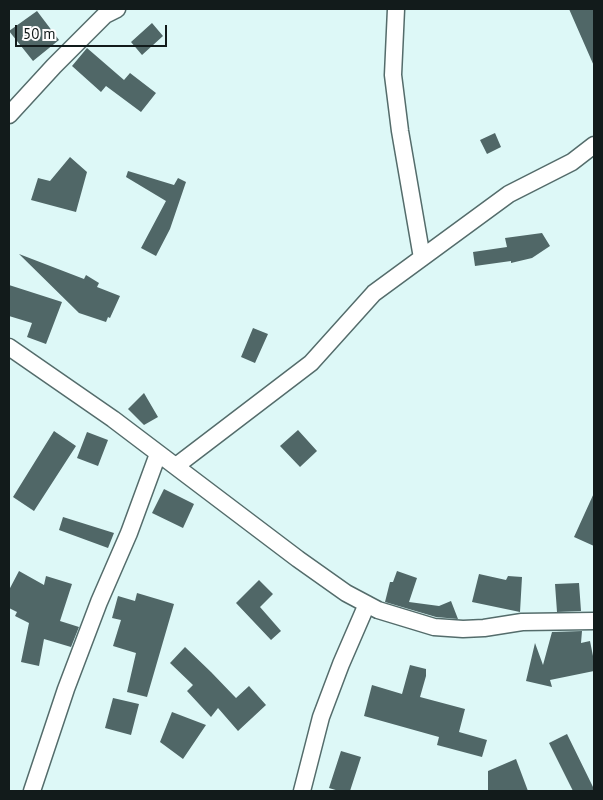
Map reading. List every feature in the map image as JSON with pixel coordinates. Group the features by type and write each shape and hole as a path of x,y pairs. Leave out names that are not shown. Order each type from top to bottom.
{"street":[{"path":"9,115 105,15 116,9"},
{"path":"396,9 393,75 400,131 422,258"},
{"path":"176,466 311,363 374,293 509,194 572,162 594,145"},
{"path":"9,346 113,419 298,559 346,593 378,610 434,627 462,629 484,628 522,622 594,621"},
{"path":"32,791 66,689 99,602 129,533 158,454"},
{"path":"302,791 321,717 367,604"}],"building":[{"path":"569,9 594,9 594,66"},
{"path":"37,11 59,40 33,61 9,31"},
{"path":"152,23 163,36 142,55 131,42"},
{"path":"87,48 124,80 130,73 156,93 141,112 106,86 101,92 72,66"},
{"path":"495,133 501,147 487,154 480,140"},
{"path":"70,157 87,172 76,212 31,200 38,178 50,181"},
{"path":"128,171 174,185 178,178 186,182 170,229 156,256 141,248 166,201 126,177"},
{"path":"542,233 550,246 532,258 511,263 511,261 475,266 473,252 507,247 505,238"},
{"path":"19,254 84,279 86,275 99,283 97,287 120,296 110,318 108,317 106,322 79,313"},
{"path":"9,285 62,302 46,344 27,337 32,323 9,316"},
{"path":"253,328 268,334 255,363 241,357"},
{"path":"144,393 158,417 144,425 128,409"},
{"path":"298,430 317,451 300,467 280,446"},
{"path":"54,431 76,446 34,511 13,497"},
{"path":"87,432 108,440 98,466 77,458"},
{"path":"164,489 194,504 183,528 152,513"},
{"path":"594,493 594,546 574,537"},
{"path":"63,517 114,533 108,548 59,530"},
{"path":"19,571 44,585 46,576 72,584 60,621 79,627 71,647 44,639 39,666 21,662 29,623 15,616 17,612 9,608 9,590"},
{"path":"397,571 417,578 409,602 439,606 451,601 458,619 436,617 385,602 390,582 393,582"},
{"path":"479,574 506,580 508,576 522,577 520,612 472,602"},
{"path":"259,580 273,594 260,607 281,631 271,640 236,603"},
{"path":"579,583 581,611 557,612 555,584"},
{"path":"137,593 174,604 147,697 127,692 136,653 113,646 121,620 112,618 118,596 135,601"},
{"path":"582,631 581,643 590,641 594,671 550,680 552,687 526,681 535,643 543,665 552,632"},
{"path":"185,647 236,698 249,686 266,705 238,731 218,708 211,717 187,691 193,685 170,663"},
{"path":"410,665 426,669 420,697 465,709 459,732 487,740 482,757 437,745 439,737 364,716 372,685 402,694"},
{"path":"113,698 139,704 131,735 105,728"},
{"path":"172,712 206,725 183,759 160,742"},
{"path":"567,734 594,791 573,791 549,743"},
{"path":"341,751 361,757 350,791 339,791 329,788"},
{"path":"516,759 528,791 488,791 488,771"}]}
